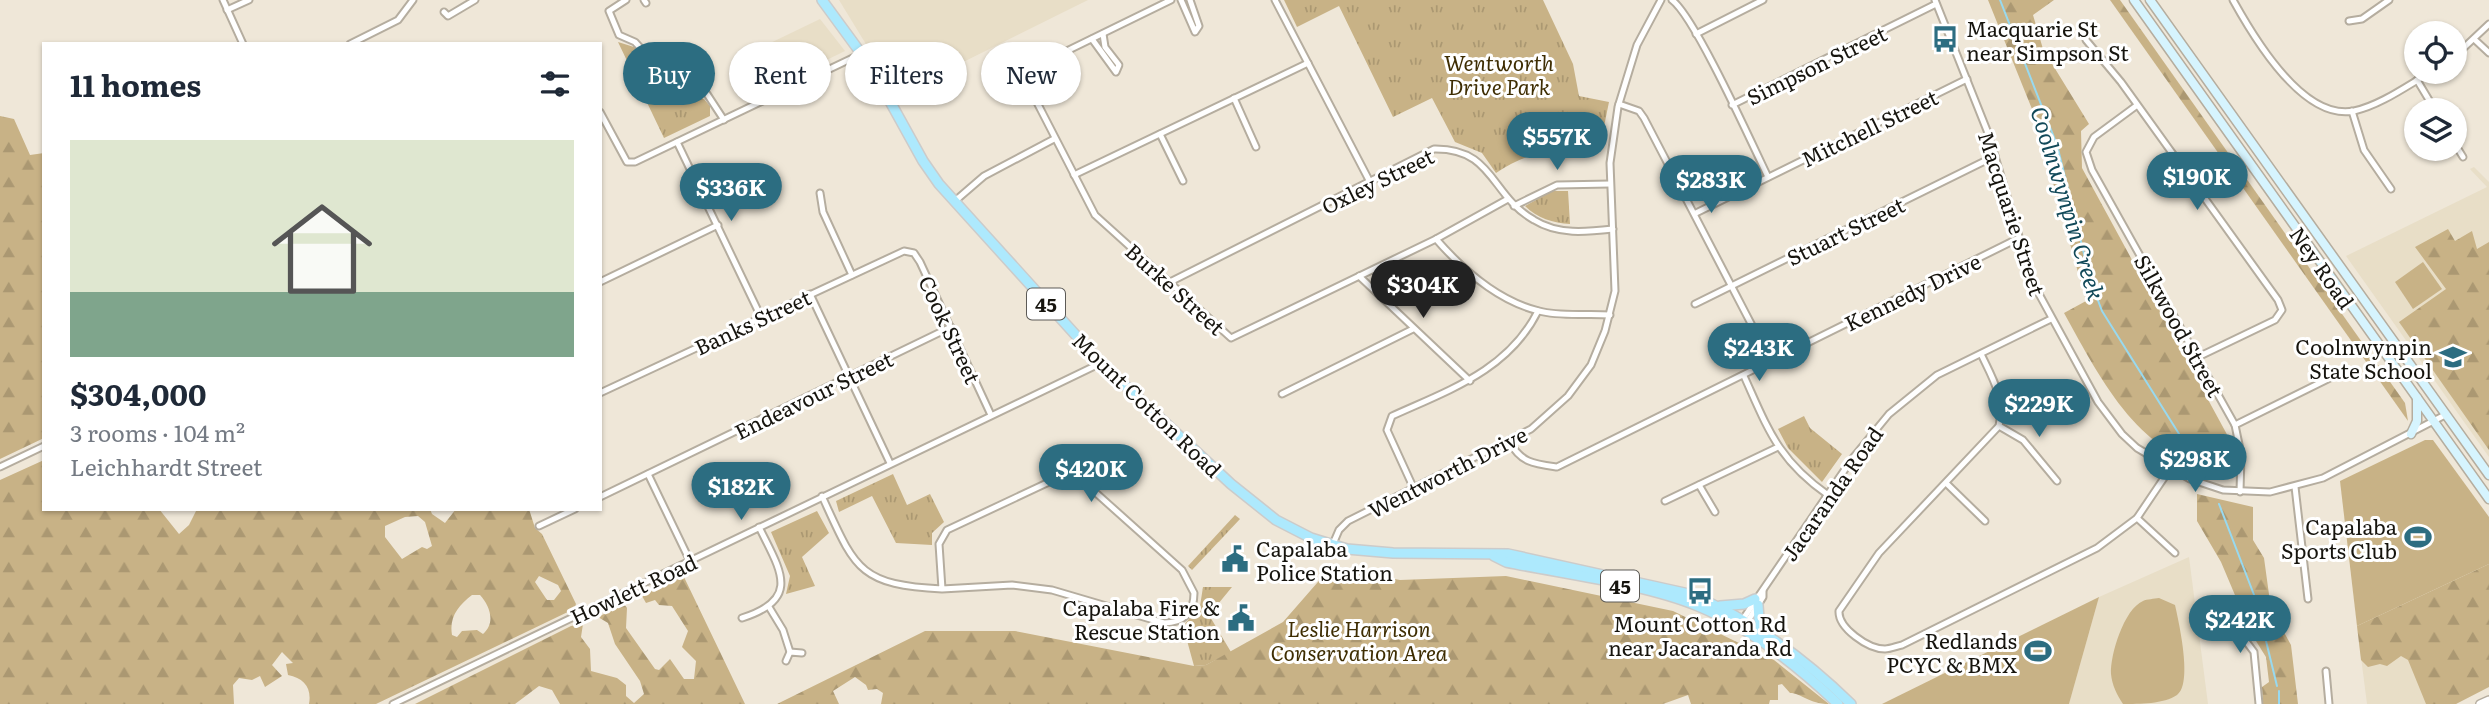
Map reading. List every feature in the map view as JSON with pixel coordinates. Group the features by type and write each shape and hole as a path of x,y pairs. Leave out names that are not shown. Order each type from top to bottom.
{"main road":[{"name":"Mount Cotton Road","path":"822,0 852,42"},
{"name":"Ney Road","path":"2134,0 2489,499"},
{"name":"Ney Road","path":"2150,0 2489,475"},
{"name":"Mount Cotton Road","path":"891,105 923,161 954,201 1101,363 1252,502 1287,526 1333,546 1393,553 1493,556 1508,554 1675,590 1718,606 1838,704"},
{"path":"2411,434 2417,421 2417,398"},
{"name":"Mount Cotton Road","path":"1493,556 1506,562 1678,599 1766,634 1823,677 1850,704"},
{"path":"1718,606 1756,602 1759,619 1766,634"}],"street":[{"path":"223,0 242,42"},
{"path":"228,10 249,0"},
{"path":"354,42 398,20 413,0"},
{"path":"444,12 448,16 475,0"},
{"path":"626,0 609,11 619,35 635,42 663,73 707,94 724,120"},
{"path":"1103,34 1105,47 1119,65 1116,72 1092,39 1171,0"},
{"path":"1181,0 1192,30 1196,32 1199,26 1190,0"},
{"path":"1275,0 1370,183"},
{"name":"Wentworth Drive","path":"1333,546 1339,530 1348,521 1509,442 1542,421 1574,388 1596,355 1610,315 1615,276 1610,184 1619,104 1637,45 1661,0"},
{"path":"1672,0 1678,4 1696,34 1768,177"},
{"path":"1696,34 1763,0"},
{"path":"2233,0 2295,88 2317,104 2352,111 2373,104 2410,84"},
{"path":"2349,21 2362,19 2389,0"},
{"name":"Macquarie Street","path":"1936,2 1995,156 2033,283 2109,419 2137,449 2190,479 2240,492 2295,488 2323,478 2445,415"},
{"name":"Simpson Street","path":"1732,106 1936,2"},
{"path":"2467,45 2489,24"},
{"name":"Burke Street","path":"1092,39 1030,69 1027,83 1095,215 1231,338 1436,239 1507,199"},
{"path":"2474,39 2489,53"},
{"path":"2086,40 2121,82 2278,300 2282,310 2274,320 2198,357"},
{"path":"602,115 627,162 635,162 845,62"},
{"path":"1074,175 1308,64"},
{"name":"Mitchell Street","path":"1696,213 1966,79"},
{"path":"1234,98 1256,147"},
{"path":"1619,104 1639,111 1644,118 1696,213 1771,362"},
{"name":"Silkwood Street","path":"2136,106 2094,137 2086,152 2092,170 2235,425 2241,454 2240,492"},
{"path":"2352,111 2364,150 2391,189"},
{"path":"1160,134 1183,181"},
{"path":"954,201 984,176 1054,139"},
{"path":"677,142 761,317"},
{"name":"Oxley Street","path":"1170,282 1434,149 1452,149 1472,155 1488,171 1507,199 1535,221 1560,230 1576,232 1613,229"},
{"name":"Stuart Street","path":"1695,304 1995,156"},
{"path":"1514,206 1557,185 1610,184"},
{"path":"820,193 822,212 852,275"},
{"path":"602,281 718,225"},
{"name":"Kennedy Drive","path":"1509,442 1517,455 1525,461 1557,467 2019,238"},
{"path":"1436,239 1462,269 1492,289 1538,311 1610,315"},
{"name":"Banks Street","path":"602,392 904,251"},
{"name":"Cook Street","path":"904,251 914,253 920,262 991,415"},
{"path":"1359,276 1469,381"},
{"path":"810,295 890,463"},
{"path":"1414,489 1387,430 1392,416 1469,381 1506,357 1528,331 1538,311"},
{"name":"Jacaranda Road","path":"1742,625 1852,459 1889,414 1937,375 2051,319"},
{"name":"Endeavour Street","path":"602,496 951,327"},
{"path":"1282,394 1413,329"},
{"path":"1981,354 2000,393 2003,409 1999,426 1880,553 1839,611 1839,620 1843,626 1875,647 1886,650 1902,645 2097,548 2137,518 2171,469"},
{"name":"Howlett Road","path":"393,704 1101,363"},
{"path":"2235,425 2336,375"},
{"path":"1744,376 1776,448 1808,482 1828,495"},
{"path":"1999,426 2024,440 2057,481"},
{"path":"0,467 42,447"},
{"path":"1665,500 1776,448"},
{"path":"648,474 690,561"},
{"path":"822,496 851,556 862,569 891,584 942,589 1012,585 1042,588 1164,623 1181,620 1190,613 1194,593 1182,570 1076,475 1064,475 947,530 939,544 942,589"},
{"path":"1947,484 1985,521"},
{"path":"1699,485 1715,512"},
{"path":"2295,488 2308,599"},
{"path":"539,527 571,511"},
{"path":"2137,518 2175,553"},
{"path":"742,618 769,607 779,597 782,586 781,573 760,527"},
{"path":"2225,601 2236,615 2245,640 2254,652 2259,704"},
{"path":"769,607 783,630 790,652 786,661"},
{"path":"751,615 754,625"},
{"path":"790,652 802,653"},
{"path":"2326,671 2329,704"},
{"path":"2480,704 2489,700"}],"shaded area":[{"path":"839,0 1088,0 1004,42 981,42 981,53 967,60 967,42 865,42"},
{"path":"820,19 845,51 831,58 831,42 772,42"},
{"name":"Coolnwynpin State School","path":"2474,167 2489,182 2489,457 2346,256 2487,187 2470,169"},
{"path":"2189,557 2208,704 2069,704 2099,597"},
{"path":"2402,605 2428,704 2367,704 2357,626"}],"green space":[{"name":"Wentworth Drive Park","path":"1284,0 1543,0 1573,64 1579,96 1609,102 1599,151 1545,152 1521,159 1496,173 1482,153 1455,142 1432,98 1393,117 1339,6 1297,27"},
{"path":"1988,0 2054,0 2033,15 2043,49 2089,124 2081,131 2082,168 2230,440 2227,474 2196,465 2170,452 2147,435 2110,391 2064,313 2086,301 2034,114"},
{"path":"2110,0 2120,0 2405,403 2408,421"},
{"path":"648,105 710,106 710,116 664,138"},
{"path":"0,116 14,119 30,155 42,153 42,439 0,459"},
{"path":"1552,191 1568,191 1570,224 1546,219 1525,206"},
{"path":"2448,229 2455,241 2472,231 2477,249 2489,242 2489,450 2399,322 2446,289 2415,247"},
{"path":"2423,262 2442,289 2413,309 2395,282"},
{"path":"1804,416 1810,428 1842,454 1822,482 1788,448 1778,429"},
{"name":"Capalaba Sports Club","path":"2425,440 2433,440 2489,517 2489,564 2357,626 2340,481"},
{"path":"42,461 42,511 161,511 179,534 189,525 196,511 431,511 445,523 454,511 530,511 535,528 542,534 576,604 574,609 376,704 309,704 306,685 288,675 286,664 293,663 282,652 272,665 282,676 265,687 260,676 252,680 239,678 233,685 234,704 0,704 0,480","holes":["418,516 425,522 432,546 427,549 422,547 402,559 385,537 385,526 405,517","539,576 558,585 561,591 554,600 547,600 535,582","472,595 480,595 487,604 490,614 487,630 483,634 477,630 462,631 457,637 452,635 456,612"]},
{"path":"893,474 907,505 930,494 944,522 932,533 932,545 896,543 872,496 839,512 836,501"},
{"path":"2197,494 2253,507 2253,540 2264,558 2271,609 2291,645 2298,704 2263,704 2262,687 2269,682 2266,657 2251,633 2221,562 2197,521"},
{"path":"817,511 829,533 802,557 815,586 786,594 790,576 771,532"},
{"path":"1235,515 1240,519 1192,570 1188,566"},
{"path":"2489,564 2489,687 2456,704 2426,704 2408,660 2401,656 2387,666 2380,664 2368,667 2361,660 2357,626"},
{"name":"Leslie Harrison Conservation Area","path":"1331,567 1400,580 1506,576 1673,611 1774,660 1829,704 1790,693 1782,684 1778,685 1778,700 1770,700 1769,704 1691,704 1688,695 1663,704 881,704 883,693 877,689 868,690 866,685 855,677 833,691 839,704 777,704 925,631 1015,631 1194,666 1206,665 1283,622"},
{"path":"683,575 745,704 560,704 552,690 539,686 515,704 415,704 571,626 583,624 581,637 590,649 591,671 617,678 626,685 626,696 634,703 644,694 640,681 615,644 608,623 598,617 624,604 627,608 626,628 655,669 659,670 670,659 684,679 694,679 696,661 682,647 688,631 672,606 659,605 655,600 646,603 642,596"},
{"path":"1203,587 1232,587 1209,615 1231,652 1206,665 1194,666 1183,626 1200,606"},
{"name":"Redlands PCYC & BMX","path":"2099,597 2069,704 1882,704"},
{"path":"2159,598 2175,605 2184,653 2182,689 2177,695 2165,700 2123,704 2115,690 2111,674 2120,633 2136,606 2145,600"}],"waterway":[{"name":"Coolnwynpin Creek","path":"2000,0 2057,145 2091,282 2102,311 2201,469"},
{"name":"Coolnwynpin Creek","path":"2219,504 2256,600"},
{"name":"Coolnwynpin Creek","path":"2257,604 2277,686"},
{"name":"Coolnwynpin Creek","path":"2279,691 2279,704"}],"place":[{"name":"Macquarie St near Simpson St","path":"1945,39"},
{"name":"Coolnwynpin State School","path":"2453,357"},
{"name":"Capalaba Sports Club","path":"2418,537"},
{"name":"Capalaba Police Station","path":"1235,559"},
{"name":"Mount Cotton Rd near Jacaranda Rd","path":"1700,591"},
{"name":"Capalaba Fire & Rescue Station","path":"1241,618"},
{"name":"Redlands PCYC & BMX","path":"2038,651"}]}
